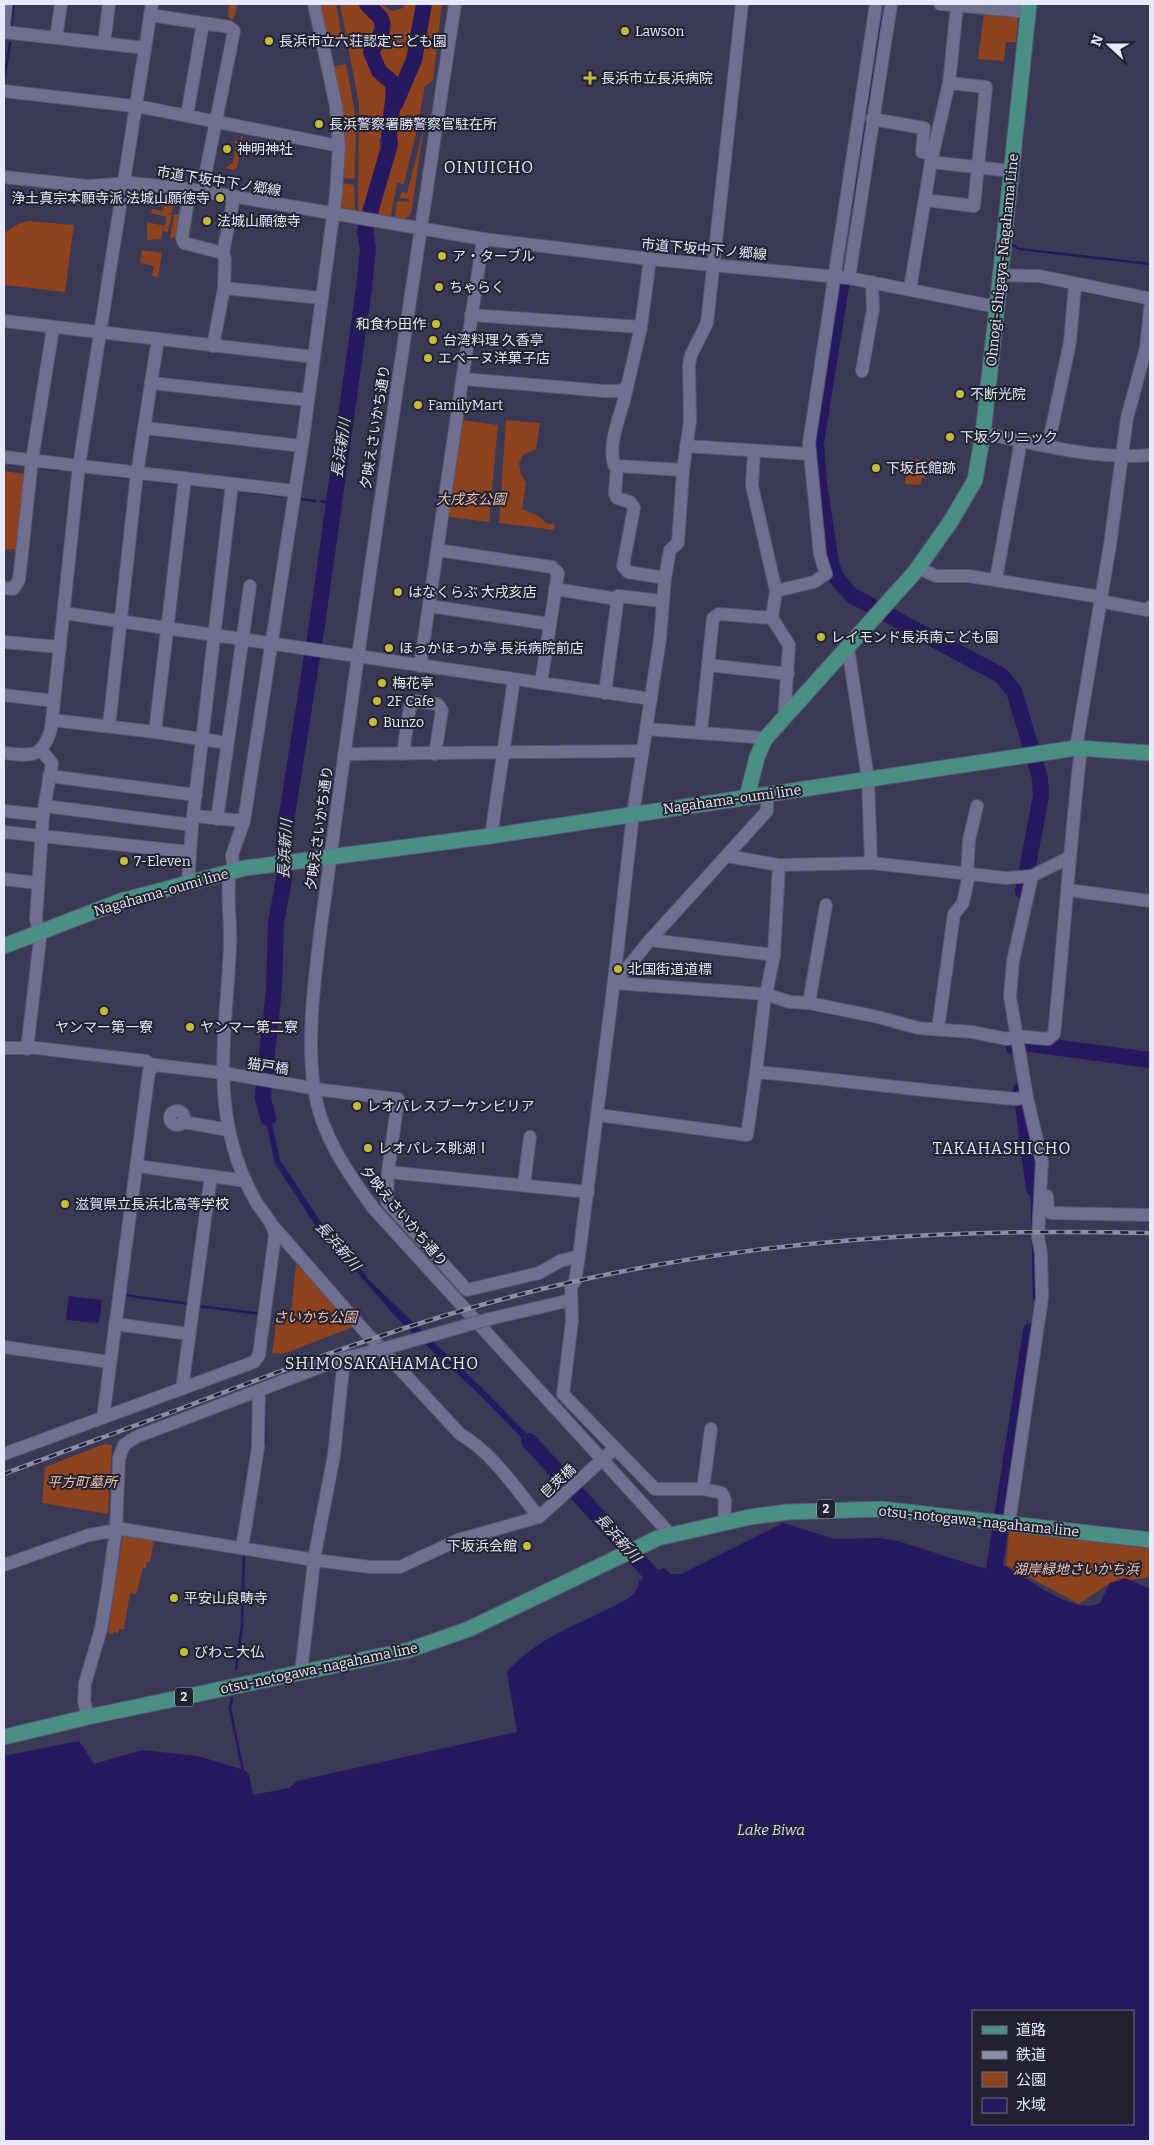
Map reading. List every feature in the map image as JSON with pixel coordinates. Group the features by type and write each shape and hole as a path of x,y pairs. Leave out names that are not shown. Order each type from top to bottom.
{"main road":[{"name":"Ohnogi-Shigaya-Nagahama Line","path":"747,797 756,757 765,740 881,612 918,568 951,521 975,480 983,433 998,307 999,276 1028,8"},
{"name":"Nagahama-oumi line","path":"4,946 121,901 236,870 314,858 492,836 1079,747 1150,753"},
{"name":"otsu-notogawa-nagahama line","path":"4,1737 88,1717 418,1647 469,1629 664,1536 724,1522 788,1512 839,1508 882,1508 1150,1540"}],"street":[{"path":"4,26 6,4"},
{"path":"56,38 60,4"},
{"path":"104,43 109,4"},
{"path":"4,1565 90,1534 116,1529 141,1531 315,1560 370,1567 400,1566 458,1540 542,1515 476,1444 460,1434 361,1327 272,1224 246,1181 229,1130 230,934 227,901 236,870 232,855 244,821 274,643 321,298 337,215 339,146 336,106 314,4"},
{"name":"夕映えさいかち通り","path":"455,4 421,228 351,655 344,754 314,985 312,1032 314,1089 324,1126 343,1167 374,1209 602,1460 664,1536"},
{"path":"724,1522 725,1500 722,1493 704,1489 655,1490 563,1394 572,1321 571,1287 575,1281 579,1256 598,1116 633,814 670,550 678,543 683,470 690,421 691,354 706,323 742,4"},
{"path":"776,590 814,582 826,574 820,555 809,454 876,4"},
{"path":"940,4 1028,8"},
{"path":"848,278 889,5"},
{"path":"910,289 932,158 949,82 957,6"},
{"path":"4,753 28,756 42,750 47,742 52,720 79,466 122,184 151,10 203,23 230,27 234,33 216,120 182,236 184,243 224,253"},
{"path":"187,115 203,23"},
{"path":"4,32 145,48"},
{"path":"926,200 974,206 980,168 986,87 949,82"},
{"path":"4,91 135,106 216,120 339,146"},
{"path":"872,119 924,128 922,152 932,158 980,168 1011,171"},
{"name":"市道下坂中下ノ郷線","path":"4,177 88,186 122,184 196,190 483,239 650,259 835,276 998,307"},
{"path":"213,346 224,288 224,253 234,197"},
{"path":"420,666 483,239"},
{"path":"650,259 641,327 624,406 616,427 612,458 614,465 617,466 683,470"},
{"path":"999,276 1039,276 1075,285 1146,298 1150,302"},
{"path":"862,371 873,309 872,282"},
{"path":"1048,446 1070,342 1075,285"},
{"path":"224,288 321,298"},
{"path":"614,982 765,994 790,1002 809,1003 878,1017 912,1027 1015,1040 1048,1039 1054,1034 1079,747 1100,599 1124,457 1127,418 1146,348 1150,309"},
{"path":"471,315 641,327"},
{"path":"4,322 314,357"},
{"path":"4,588 13,589 20,580 32,460 52,328"},
{"path":"108,726 137,473 158,339"},
{"path":"463,379 605,391 620,391 627,387"},
{"path":"151,383 308,400"},
{"path":"145,428 302,446"},
{"path":"983,433 1077,452 1124,457 1150,455"},
{"path":"996,579 1021,441"},
{"path":"686,446 809,454"},
{"path":"754,451 752,486 776,590 772,618 789,645 784,718"},
{"path":"4,457 295,491"},
{"path":"617,466 615,494 617,498 630,502 634,508 623,566 628,572 666,578"},
{"path":"155,732 185,478"},
{"path":"188,883 193,820 232,484"},
{"path":"437,550 552,567 558,573 541,683"},
{"path":"918,568 936,576 969,576 996,579 1147,610 1150,606"},
{"path":"216,819 250,586"},
{"path":"555,589 611,598 617,603"},
{"path":"605,693 618,596 662,601"},
{"path":"429,606 550,624"},
{"path":"64,613 650,699"},
{"path":"701,732 713,618 719,614 772,618"},
{"path":"4,642 60,647"},
{"path":"848,648 868,779 871,863"},
{"path":"708,666 788,674"},
{"path":"492,836 514,679"},
{"path":"4,695 54,701"},
{"path":"403,754 410,706 417,701 437,704 442,710 435,754"},
{"path":"52,720 155,732 227,744"},
{"path":"646,728 701,732 765,740"},
{"path":"27,1049 40,939 36,919 44,811 52,763 42,750"},
{"path":"344,754 643,751"},
{"path":"49,776 196,795"},
{"path":"614,982 767,811 767,794"},
{"path":"938,1029 954,914 963,903 968,874 969,840 977,806"},
{"path":"4,811 44,811 193,820 244,821"},
{"path":"4,832 190,852"},
{"path":"727,856 779,865 871,863 1006,878 1028,876 1068,858"},
{"path":"598,1116 746,1135 765,994 774,956 779,865"},
{"path":"1028,876 1013,961 1010,997 1023,1098 1047,1178 1048,1210 1051,1213 1150,1215"},
{"path":"4,879 38,883"},
{"path":"1068,890 1150,901"},
{"path":"809,1003 826,905"},
{"path":"650,940 774,956"},
{"name":"猫戸橋","path":"4,1048 38,1048 146,1061 153,1066 158,1064 314,1089 398,1099 388,1172"},
{"path":"103,1418 149,1071 153,1066"},
{"path":"756,1072 1023,1098"},
{"path":"183,1122 229,1130"},
{"path":"524,1184 530,1137"},
{"path":"1004,1522 1040,1312 1042,1261 1038,1237 1042,1162"},
{"path":"137,1166 246,1181"},
{"path":"579,1256 560,1261 540,1273 467,1290 387,1202 388,1172 524,1184 588,1192"},
{"path":"182,1389 210,1176"},
{"path":"4,1454 254,1362 258,1357 275,1238 272,1224"},
{"path":"88,1717 84,1700 84,1683 103,1623 116,1529 119,1458 124,1445 136,1436 344,1358 489,1319 571,1300"},
{"path":"115,1324 189,1334"},
{"path":"4,1347 110,1362"},
{"path":"301,1672 321,1516 334,1455 344,1358"},
{"path":"242,1548 258,1448 260,1391"},
{"path":"704,1489 711,1429"},
{"name":"皀莢橋","path":"542,1515 615,1448"}],"green space":[{"path":"229,4 237,4 232,20 228,17"},
{"path":"319,4 336,4 342,38 328,40"},
{"path":"340,4 361,4 380,21 379,31 369,49 367,59 371,60 378,75 392,85 393,100 390,116 379,141 382,165 378,180 372,181 369,185 367,212 358,211 359,104"},
{"path":"371,4 380,4 392,11 403,8 405,4 423,4 410,67 397,98 394,81 381,70 375,61 375,51 385,32 386,24 383,17"},
{"path":"426,4 442,4 433,80 425,86 404,184 397,183 391,216 372,213 383,183 389,155 394,146 393,131 396,108 410,82 419,54"},
{"path":"984,13 1018,17 1016,42 1006,42 1004,61 978,59"},
{"path":"346,64 356,118 355,177 353,179 342,178 341,118 343,114 333,67"},
{"path":"424,127 411,214 405,219 395,217 397,201 409,202 409,199 399,198 402,192 407,193"},
{"path":"241,136 243,136 237,167 234,170 225,168 233,163 236,145 234,141 240,142"},
{"path":"341,183 354,185 355,210 341,207"},
{"path":"170,200 174,201 172,213 169,214 172,215 168,232 163,231 163,227 161,239 147,240 147,222 165,226 167,217 151,213 152,209 163,211 164,204 168,205"},
{"path":"174,214 183,215 179,235 170,239"},
{"path":"29,221 74,225 65,292 4,285 4,233 20,223"},
{"path":"142,250 162,253 158,277 152,276 154,266 140,263"},
{"name":"大戌亥公園","path":"462,420 498,425 489,522 449,517"},
{"path":"506,420 540,423 536,449 523,455 519,463 521,474 526,483 522,509 540,517 547,524 554,524 555,530 499,523"},
{"path":"914,459 926,461 931,459 931,463 928,463 925,478 922,478 921,485 905,484 907,470 912,470"},
{"path":"4,471 25,474 18,550 4,549"},
{"name":"さいかち公園","path":"296,1264 356,1326 283,1354 272,1353 278,1311 291,1311"},
{"name":"平方町墓所","path":"104,1444 112,1445 108,1514 42,1503 45,1467"},
{"name":"湖岸緑地さいかち浜","path":"1009,1531 1150,1549 1150,1577 1110,1583 1079,1604 1006,1565"},
{"path":"123,1534 155,1536 150,1562 147,1562 146,1568 143,1568 136,1594 130,1593 124,1629 119,1629 118,1633 113,1632 113,1634 108,1633"}],"water":[{"path":"261,1098 266,1098 280,1160 318,1218 371,1282 486,1392 546,1454 541,1458 481,1396 397,1318 313,1222 275,1163"},
{"path":"1030,1167 1035,1168 1039,1301 1033,1301"},
{"path":"69,1296 102,1300 99,1323 66,1320"},
{"name":"Lake Biwa","path":"783,1523 835,1539 881,1538 898,1541 988,1569 995,1561 1061,1599 1075,1604 1089,1606 1100,1603 1110,1583 1125,1578 1150,1589 1150,2141 4,2141 4,1756 79,1741 94,1764 142,1750 198,1756 244,1770 249,1774 253,1795 289,1788 297,1781 517,1732 507,1672 520,1659 550,1638 632,1596 637,1589 639,1581 650,1573 664,1568 671,1574 681,1574"}],"waterway":[{"path":"11,27 14,4"},
{"name":"長浜新川","path":"268,1118 263,1098 274,990 276,923 284,879 284,834 317,625 364,288 368,248 365,233 390,144 389,130 394,91 393,83 379,71 371,52 381,34 382,24 381,19 367,4"},
{"path":"395,104 414,60 424,4"},
{"path":"852,217 884,4"},
{"path":"4,80 10,43"},
{"path":"1011,244 1019,249 1150,264"},
{"path":"841,286 816,443 819,483 831,563 836,577 851,595 1002,676 1014,691 1040,778 1041,796 1023,891"},
{"path":"8,464 22,465"},
{"path":"41,468 59,470"},
{"path":"113,476 127,478"},
{"path":"165,482 173,483"},
{"path":"210,487 221,489"},
{"path":"242,491 283,496"},
{"path":"299,499 315,501"},
{"path":"321,501 333,503"},
{"path":"1014,1047 1023,1043 1150,1060"},
{"path":"1021,1090 1034,1189"},
{"path":"124,1295 189,1304"},
{"path":"198,1306 261,1314"},
{"path":"992,1583 1031,1331"},
{"path":"265,1405 265,1442"},
{"name":"長浜新川","path":"529,1441 650,1573 660,1593"},
{"path":"236,1669 242,1626 244,1552"},
{"path":"232,1698 230,1708 243,1771"}],"railway":[{"path":"4,1474 274,1374 421,1323 521,1294 643,1267 787,1246 932,1235 1005,1232 1150,1233"}],"place":[{"name":"Lawson","path":"625,31"},
{"name":"長浜市立六荘認定こども園","path":"269,41"},
{"name":"長浜市立長浜病院","path":"590,78"},
{"name":"長浜警察署勝警察官駐在所","path":"319,124"},
{"name":"神明神社","path":"227,149"},
{"name":"浄土真宗本願寺派 法城山願徳寺","path":"220,198"},
{"name":"法城山願徳寺","path":"207,221"},
{"name":"ア・ターブル","path":"442,256"},
{"name":"ちゃらく","path":"439,287"},
{"name":"和食わ田作","path":"436,324"},
{"name":"台湾料理 久香亭","path":"433,340"},
{"name":"エベーヌ洋菓子店","path":"428,358"},
{"name":"不断光院","path":"960,394"},
{"name":"FamilyMart","path":"418,405"},
{"name":"下坂クリニック","path":"950,437"},
{"name":"下坂氏館跡","path":"876,468"},
{"name":"はなくらぶ 大戌亥店","path":"398,592"},
{"name":"レイモンド長浜南こども園","path":"821,637"},
{"name":"ほっかほっか亭 長浜病院前店","path":"389,648"},
{"name":"梅花亭","path":"382,683"},
{"name":"2F Cafe","path":"377,701"},
{"name":"Bunzo","path":"373,722"},
{"name":"7-Eleven","path":"124,861"},
{"name":"北国街道道標","path":"618,969"},
{"name":"ヤンマー第一寮","path":"104,1011"},
{"name":"ヤンマー第二寮","path":"190,1027"},
{"name":"レオパレスブーケンビリア","path":"357,1106"},
{"name":"レオパレス眺湖Ⅰ","path":"368,1148"},
{"name":"滋賀県立長浜北高等学校","path":"65,1204"},
{"name":"下坂浜会館","path":"527,1546"},
{"name":"平安山良畴寺","path":"174,1598"},
{"name":"びわこ大仏","path":"184,1652"}],"district":[{"name":"OINUICHO","path":"489,167"},
{"name":"TAKAHASHICHO","path":"1002,1148"},
{"name":"SHIMOSAKAHAMACHO","path":"382,1363"}]}
